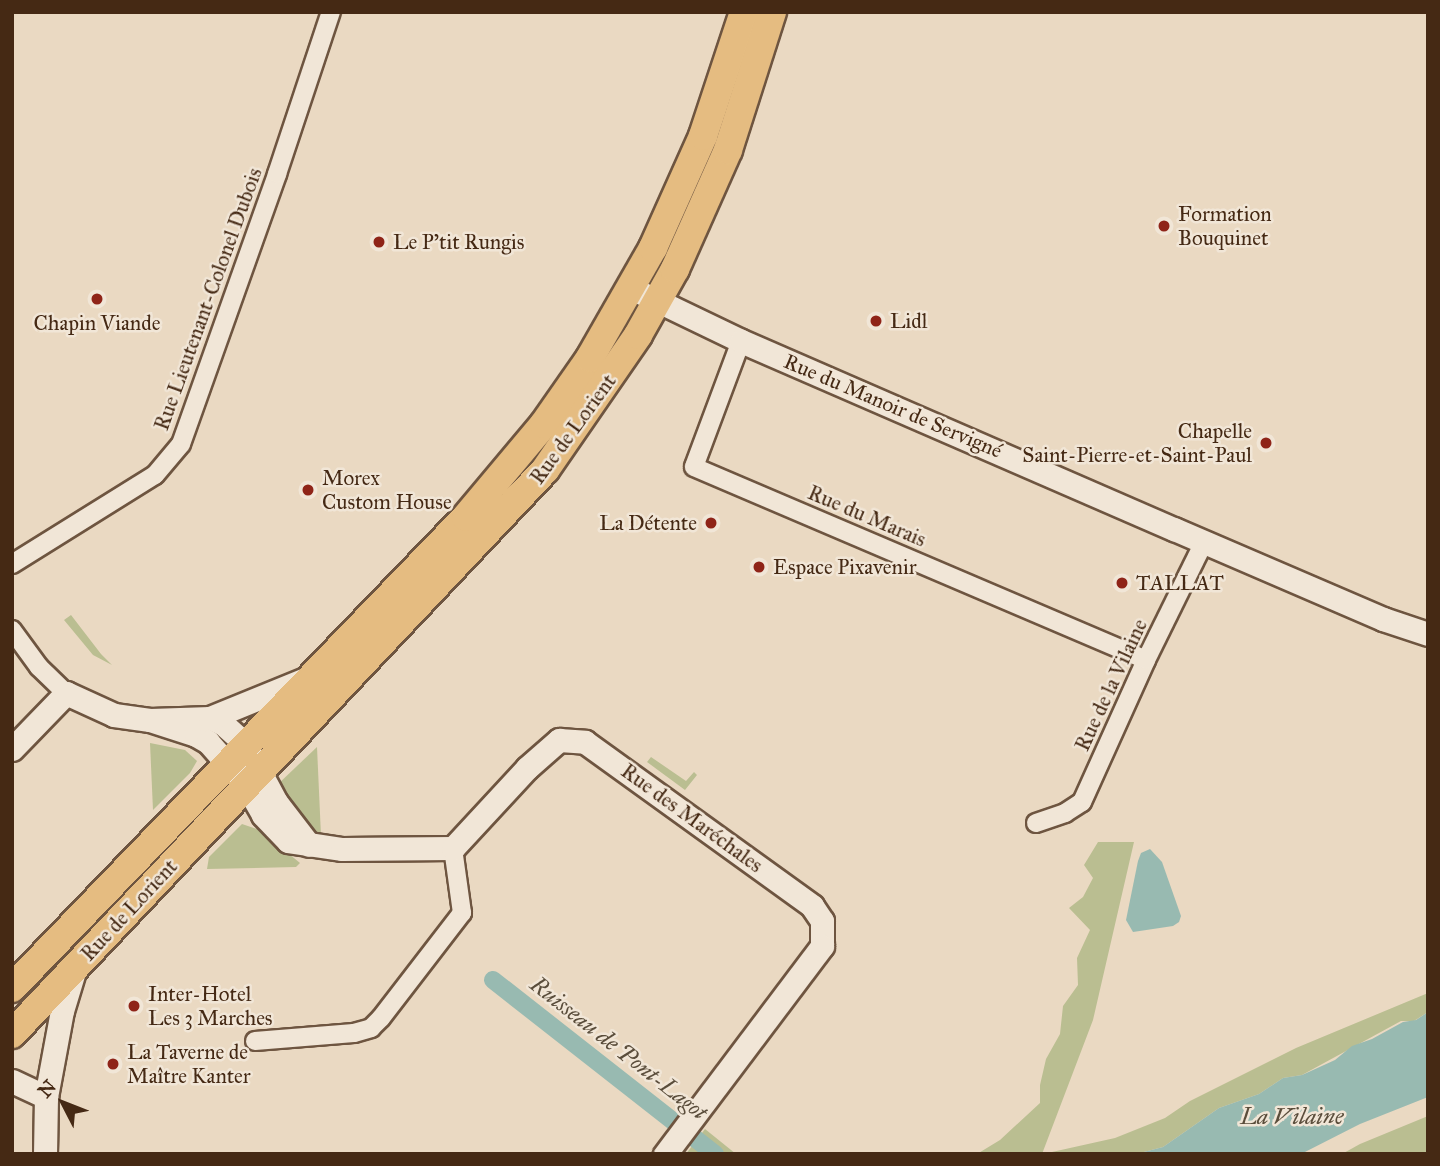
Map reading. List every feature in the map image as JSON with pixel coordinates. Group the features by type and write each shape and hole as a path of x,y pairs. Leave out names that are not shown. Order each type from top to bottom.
{"main road":[{"name":"Rue de Lorient","path":"12,1034 253,778 476,526 590,358 631,288 683,184 719,91 744,12"},
{"name":"Rue de Lorient","path":"12,988 313,676 476,526 537,480 587,413 658,301 699,220 728,150 772,12"}],"street":[{"name":"Rue Lieutenant-Colonel Dubois","path":"12,564 155,475 181,444 277,174 331,12"},
{"name":"Rue du Manoir de Servigné","path":"631,288 741,341 1383,619 1428,634"},
{"name":"Rue du Marais","path":"741,341 694,467 1146,660"},
{"name":"Rue de la Vilaine","path":"1037,823 1065,813 1082,802 1146,660 1205,542"},
{"path":"12,629 39,667 66,693 114,715 150,720 197,735 236,753"},
{"path":"150,720 210,718 313,676"},
{"path":"12,749 66,693"},
{"path":"210,718 222,723 236,753 253,778 263,816 288,841 342,849 453,848 462,913 382,1018 370,1028 354,1033 255,1041"},
{"name":"Rue des Maréchales","path":"453,848 527,768 559,740 572,739 584,742 622,766 812,906 822,921 822,946 668,1150"},
{"path":"45,1154 46,1097 62,1011 75,968"},
{"path":"12,1081 46,1097"}],"green space":[{"path":"71,615 112,665 93,655 64,620"},
{"path":"150,743 185,750 197,761 190,773 153,810"},
{"path":"317,747 321,836 314,835 276,786"},
{"path":"651,757 686,781 694,772 697,775 685,790 647,762"},
{"path":"242,824 260,830 300,863 296,867 207,869 209,857"},
{"path":"1098,842 1134,842 1093,1020 1042,1154 977,1154 1000,1140 1040,1103 1040,1085 1046,1059 1060,1034 1063,1006 1078,985 1077,958 1090,930 1069,908 1083,897 1093,878 1084,865"},
{"path":"1428,993 1428,1012 1414,1021 1401,1021 1302,1075 1283,1078 1259,1094 1219,1108 1163,1147 1136,1154 1043,1154 1115,1138 1165,1118 1190,1101 1296,1048"},
{"path":"1428,1116 1428,1154 1342,1154 1360,1144"},
{"path":"705,1129 736,1154 686,1154"}],"water":[{"path":"1150,849 1162,862 1181,916 1179,922 1173,926 1133,932 1126,920 1138,861 1141,853"},
{"name":"La Vilaine","path":"1428,1012 1428,1097 1360,1124 1301,1154 1136,1154 1163,1147 1219,1108 1259,1094 1283,1078 1302,1075 1335,1060 1352,1046 1372,1039 1403,1022 1416,1020"}],"waterway":[{"name":"Ruisseau de Pont-Lagot","path":"493,980 715,1154"}],"place":[{"name":"Formation Bouquinet","path":"1164,226"},
{"name":"Le P'tit Rungis","path":"379,242"},
{"name":"Chapin Viande","path":"97,299"},
{"name":"Lidl","path":"876,321"},
{"name":"Chapelle Saint-Pierre-et-Saint-Paul","path":"1266,443"},
{"name":"Morex Custom House","path":"308,490"},
{"name":"La Détente","path":"711,523"},
{"name":"Espace Pixavenir","path":"759,567"},
{"name":"TALLAT","path":"1122,583"},
{"name":"Inter-Hotel Les 3 Marches","path":"134,1006"},
{"name":"La Taverne de Maître Kanter","path":"113,1064"}]}
